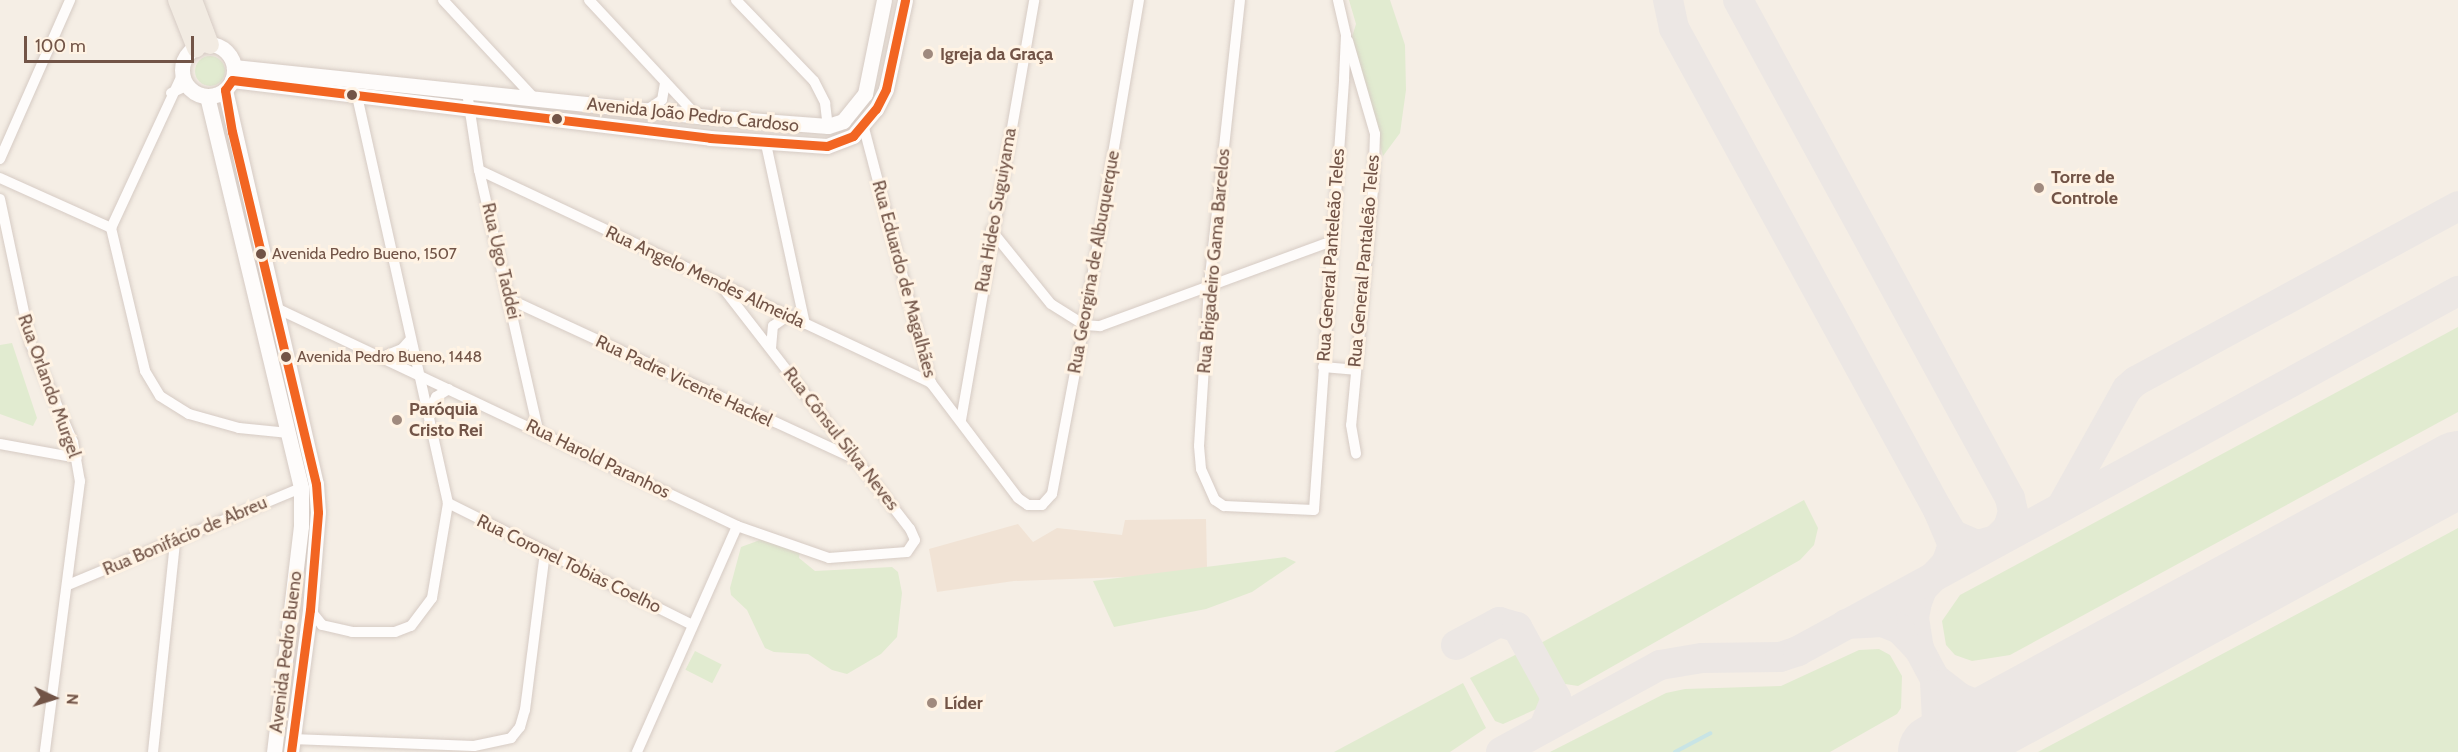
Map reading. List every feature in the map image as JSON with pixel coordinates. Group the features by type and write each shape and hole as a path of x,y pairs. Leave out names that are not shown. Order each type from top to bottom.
{"main road":[{"path":"177,0 203,46"},
{"path":"193,0 203,46"},
{"path":"864,128 886,89 905,0"},
{"path":"828,126 843,121 865,94 883,1"},
{"path":"203,46 224,50 230,79 207,96 185,79 186,58 203,46"},
{"name":"Avenida João Pedro Cardoso","path":"230,79 467,92 697,116 828,126"},
{"name":"Avenida João Pedro Cardoso","path":"230,79 469,111 766,144 827,146 843,141 864,128"},
{"name":"Avenida Pedro Bueno","path":"230,79 274,307 315,484 318,512 310,610 291,745"},
{"name":"Avenida Pedro Bueno","path":"207,96 301,488 301,526 274,752"}],"street":[{"path":"0,159 70,0"},
{"path":"443,0 535,99"},
{"path":"589,0 697,116"},
{"path":"736,0 814,81 825,104 828,126"},
{"name":"Rua Hideo Suguiyama","path":"961,420 991,230 1034,0"},
{"name":"Rua Georgina de Albuquerque","path":"1028,505 1042,505 1052,494 1084,325 1139,0"},
{"name":"Rua Brigadeiro Gama Barcelos","path":"1240,0 1209,287 1199,446 1201,469 1215,500 1233,508 1314,510"},
{"name":"Rua General Panteleão Teles","path":"1314,510 1346,35 1338,0"},
{"name":"Rua General Pantaleão Teles","path":"1346,35 1375,134 1373,190 1351,425 1356,454"},
{"path":"185,79 171,94 111,228 145,371 160,396 205,420 239,428 289,433"},
{"path":"645,111 662,100 665,82"},
{"name":"Rua Ugo Taddei","path":"467,92 479,170 511,300 538,429"},
{"path":"310,610 322,625 352,632 396,632 411,626 432,598 448,503 357,96"},
{"name":"Rua Eduardo de Magalhães","path":"864,128 931,383 1018,498 1028,505"},
{"path":"766,144 805,324"},
{"name":"Rua Angelo Mendes Almeida","path":"479,170 722,287 931,383"},
{"path":"0,178 111,228"},
{"name":"Rua Orlando Murgel","path":"0,199 31,345 77,458 80,506 45,752"},
{"path":"991,230 1051,304 1084,325 1118,322 1332,241"},
{"name":"Rua Cônsul Silva Neves","path":"722,287 910,529"},
{"name":"Rua Padre Vicente Hackel","path":"511,300 858,460"},
{"path":"752,324 753,313 763,305"},
{"name":"Rua Harold Paranhos","path":"274,307 385,356 420,375 538,429 737,526 829,558 907,552 915,540 910,529"},
{"name":"Rua Cônsul Silva Neves","path":"771,349 773,326 788,316"},
{"path":"385,356 402,349 411,339"},
{"path":"1323,368 1355,370"},
{"path":"429,411 436,397 449,389"},
{"path":"0,444 77,458"},
{"name":"Rua Bonifácio de Abreu","path":"69,585 301,488"},
{"name":"Rua Coronel Tobias Coelho","path":"448,503 691,624"},
{"path":"637,752 691,624 737,526"},
{"path":"153,752 175,542"},
{"path":"291,745 474,746 511,738 520,727 525,710 545,552"}],"shaded area":[{"path":"1206,519 1207,568 1151,576 1014,581 937,592 929,549 1018,524 1033,542 1057,528 1122,535 1125,520"}],"green space":[{"path":"1349,0 1390,0 1405,45 1406,90 1400,133 1383,156 1352,37 1356,24"},
{"path":"210,56 216,57 224,65 224,77 216,85 210,86 204,85 196,77 195,71 196,65 204,57"},
{"path":"2458,327 2458,412 2010,655 1972,661 1955,655 1946,645 1942,621 1960,595"},
{"path":"12,343 37,418 33,426 0,414 0,345"},
{"path":"1804,500 1818,528 1814,545 1800,560 1578,686 1559,683 1539,644"},
{"path":"2458,528 2458,752 2038,752 2384,568"},
{"path":"760,540 784,541 800,547 799,558 815,571 892,567 898,572 902,593 897,637 881,654 847,674 832,670 808,654 774,652 765,648 747,610 731,595 730,588 741,547"},
{"path":"1285,557 1296,562 1252,592 1206,609 1114,627 1093,581"},
{"path":"1879,649 1890,655 1902,676 1901,708 1897,714 1830,752 1550,752 1666,693 1685,689 1781,686 1859,650"},
{"path":"695,651 722,665 712,683 685,670"},
{"path":"1519,653 1546,699 1543,706 1503,724 1495,721 1470,678"},
{"path":"1463,683 1486,728 1450,752 1334,752"}],"waterway":[{"path":"1675,752 1710,733"}],"taxiway":[{"path":"1668,0 1674,28 1938,510"},
{"path":"1738,0 2010,498 2013,512 2008,528 1996,540 1977,545 1953,535 1938,510 1953,545 1946,564 1922,589 1917,602 1914,618 1919,649 1900,629 1883,622 1846,624"},
{"path":"2063,504 2127,389 2136,381 2458,206"},
{"path":"1501,752 1660,665 1702,658 1780,657 1798,651 2458,291"},
{"path":"1456,645 1499,622 1517,627 1556,698 1544,727"},
{"path":"1919,649 1974,752"},
{"path":"1937,680 1960,698 1975,704 2010,705 2034,700"},
{"path":"1921,752 1937,720 1935,685"},
{"path":"1994,752 2014,709"}],"runway":[{"path":"1936,752 2458,469"}],"transit line":[{"path":"291,752 310,610 318,512 316,484 232,132 225,90 232,80 710,138 827,146 853,136 876,109 886,89 905,0"}],"place":[{"name":"Igreja da Graça","path":"928,54"},
{"name":"Torre de Controle","path":"2039,188"},
{"name":"Avenida Pedro Bueno, 1507","path":"261,254"},
{"name":"Avenida Pedro Bueno, 1448","path":"286,357"},
{"name":"Paróquia Cristo Rei","path":"397,420"},
{"name":"Líder","path":"932,703"}]}
